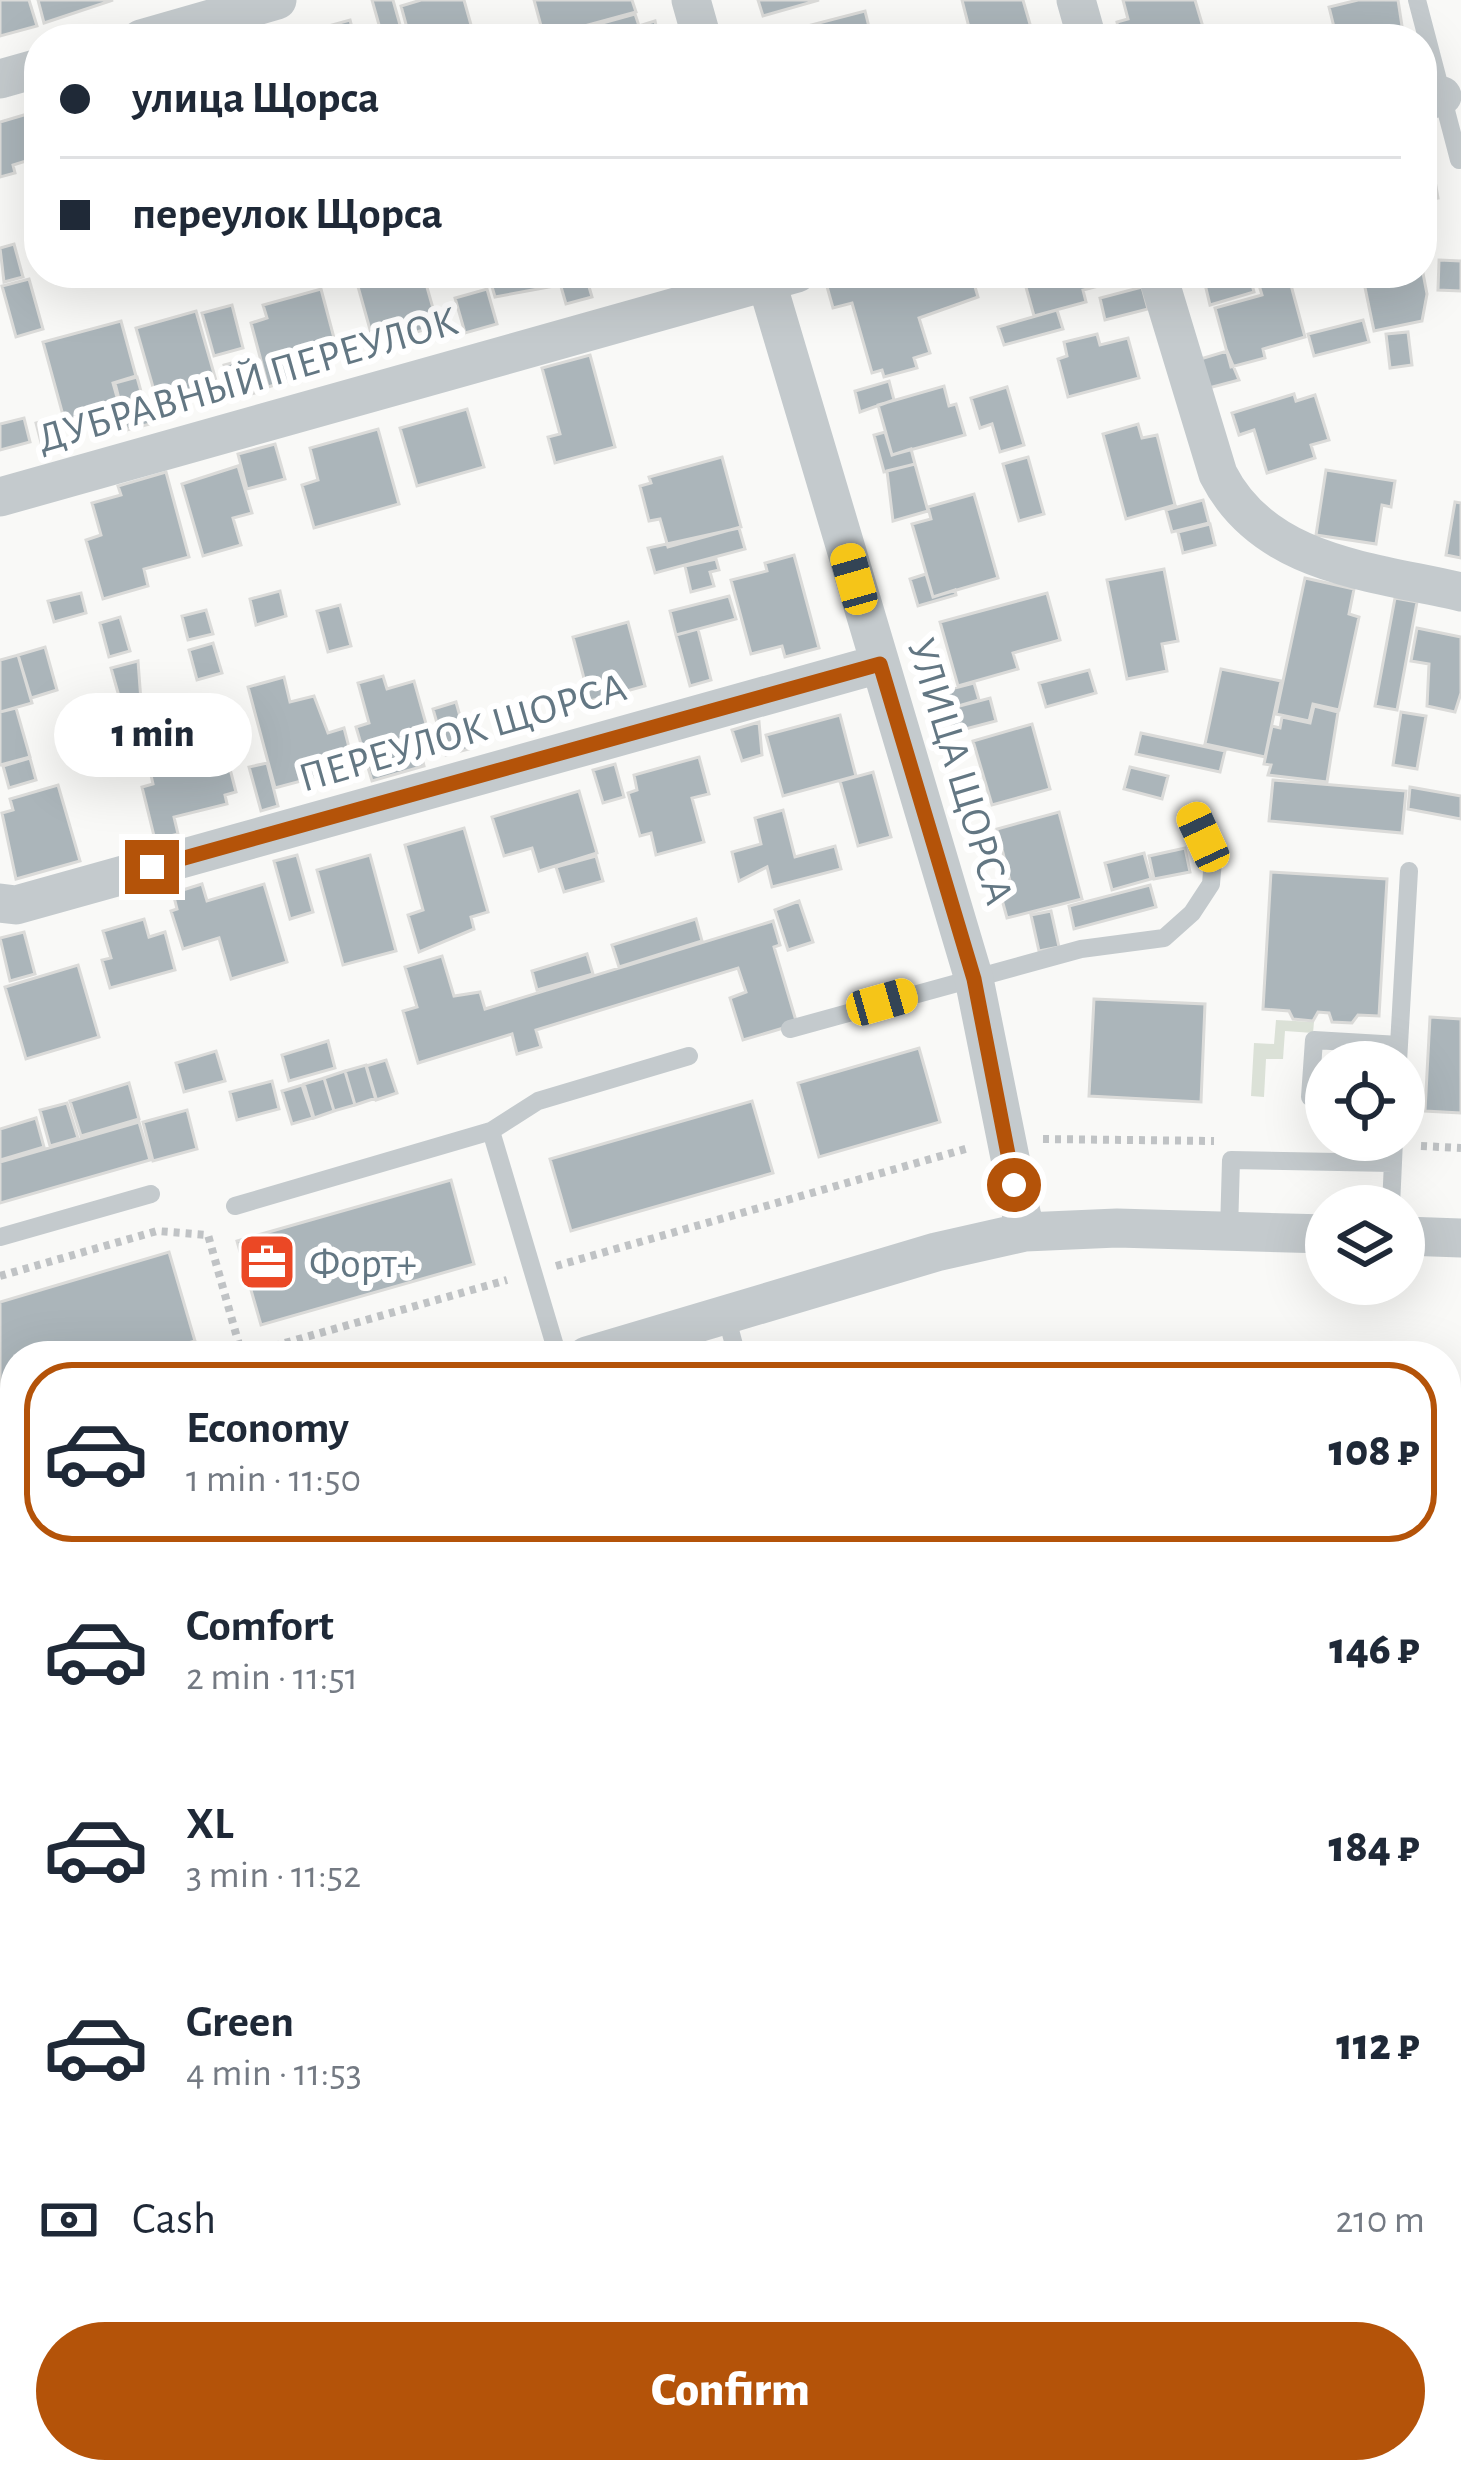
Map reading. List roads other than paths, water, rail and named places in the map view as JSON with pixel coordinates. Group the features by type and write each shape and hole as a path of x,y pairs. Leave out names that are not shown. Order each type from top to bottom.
{"street":[{"path":"193,24 277,0"},
{"name":"ДУБРАВНЫЙ ПЕРЕУЛОК","path":"0,497 734,288"},
{"name":"УЛИЦА ЩОРСА","path":"779,288 880,664 974,979 1025,1232"},
{"path":"1162,288 1218,474 1232,501 1281,544 1333,563 1461,592"},
{"name":"ПЕРЕУЛОК ЩОРСА","path":"0,903 16,905 880,664"},
{"path":"637,1341 936,1252 1025,1232 1305,1233"},
{"path":"1425,1237 1461,1238"}],"lane":[{"path":"1437,110 1459,160"},
{"path":"790,1029 1081,949 1164,938 1192,913 1210,884 1213,860 1192,814"},
{"path":"1400,1041 1409,871"},
{"path":"235,1206 491,1131 538,1101 689,1056"},
{"path":"491,1131 553,1341"},
{"path":"1228,1231 1231,1160 1305,1155"},
{"path":"0,1237 151,1194"},
{"path":"725,1315 733,1341"}],"place":[{"name":"Форт+","path":"267,1262"}]}
